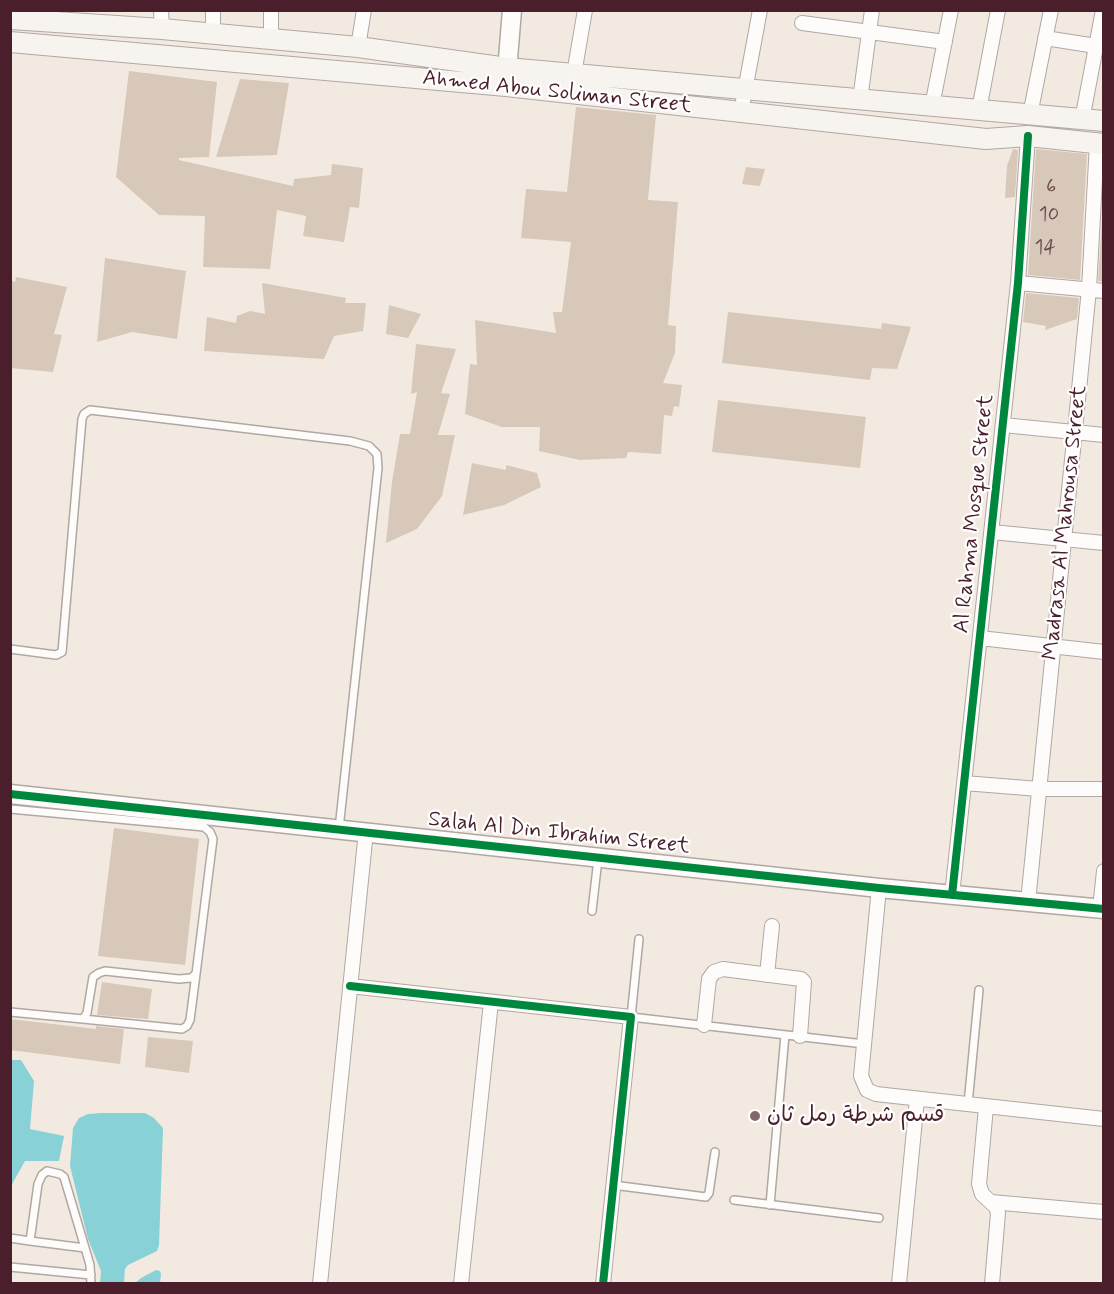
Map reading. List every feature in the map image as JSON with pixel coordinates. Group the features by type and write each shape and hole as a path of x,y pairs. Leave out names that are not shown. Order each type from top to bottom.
{"main road":[{"name":"Ahmed Abou Soliman Street","path":"10,19 131,27 162,20 213,33 358,47 507,77 741,112 986,139 1028,136 1100,143"},
{"path":"127,51 131,27"},
{"name":"Ahmed Abou Soliman Street","path":"10,42 507,77 574,74 1104,122"},
{"path":"985,111 986,139"}],"street":[{"path":"213,10 213,33"},
{"path":"271,10 271,39"},
{"path":"358,47 364,10"},
{"path":"507,77 512,10"},
{"path":"574,74 585,10"},
{"path":"741,112 760,10"},
{"path":"860,100 872,10"},
{"path":"932,106 951,10"},
{"path":"985,111 998,10"},
{"path":"1030,115 1051,10"},
{"path":"1082,120 1098,67 1096,46 1103,10"},
{"path":"802,23 945,42"},
{"path":"1045,38 1096,46"},
{"name":"Al Rahma Mosque Street","path":"952,895 1018,283 1028,136"},
{"name":"Madrasa Al Mahrousa Street","path":"1028,902 1089,290 1100,143"},
{"path":"1018,283 1104,291"},
{"path":"1003,425 1104,435"},
{"path":"992,532 1104,543"},
{"path":"980,638 1104,652"},
{"path":"964,783 1039,789 1104,789"},
{"name":"Salah Al Din Ibrahim Street","path":"10,794 879,888 1102,909"},
{"path":"320,1284 366,831"},
{"path":"1102,909 1104,871"},
{"path":"879,888 861,1076 867,1090 876,1094 1104,1119"},
{"path":"767,975 772,926"},
{"path":"704,1025 709,979 714,972 723,969 801,979 804,982 800,1036"},
{"path":"351,986 631,1017 603,1284"},
{"path":"461,1284 491,1002"},
{"path":"898,1284 917,1099"},
{"path":"986,1107 979,1184 982,1194 999,1213 992,1284"},
{"path":"991,1202 1104,1212"}],"lane":[{"path":"10,649 56,655 62,652 82,419 84,414 90,410 350,441 369,446 377,454 378,468 339,829"},
{"path":"10,808 204,827 213,839 190,1020 187,1026 182,1029 10,1012"},
{"path":"592,911 598,857"},
{"path":"639,939 631,1017 864,1044"},
{"path":"83,1019 87,1013 93,977 99,973 105,971 179,979 191,978 196,974"},
{"path":"968,1104 979,990"},
{"path":"770,1205 785,1035"},
{"path":"613,1185 706,1197 709,1193 716,1152"},
{"path":"10,1267 91,1279 85,1248 64,1177 53,1171 47,1171 42,1175 38,1184 30,1241"},
{"path":"734,1200 879,1218"},
{"path":"10,1238 85,1248"}],"water":[{"path":"11,1060 21,1060 34,1081 30,1129 64,1136 59,1161 25,1161 11,1186"},
{"path":"145,1113 154,1118 163,1128 159,1245 157,1251 128,1265 125,1269 124,1283 100,1283 101,1271 88,1239 70,1166 73,1128 79,1118 88,1114"},
{"path":"156,1270 161,1274 160,1283 135,1283 141,1278"}],"building":[{"path":"129,71 217,82 209,157 179,158 179,160 293,186 294,179 331,175 332,164 363,168 359,208 350,207 344,242 303,236 306,216 277,210 270,269 203,267 205,216 159,215 116,177"},
{"path":"240,79 289,83 277,155 216,157"},
{"path":"576,107 656,115 648,200 678,202 668,325 676,326 675,353 663,383 682,385 679,407 674,406 672,416 664,415 661,454 628,452 626,458 580,460 539,451 540,427 502,427 465,414 470,364 477,365 475,320 556,333 553,312 562,312 571,242 521,238 526,189 567,192"},
{"path":"1013,149 1018,150 1015,197 1005,198 1007,166"},
{"path":"1036,149 1087,154 1080,280 1028,275"},
{"path":"746,167 765,169 760,186 742,184"},
{"path":"1104,189 1104,282 1098,281"},
{"path":"105,258 186,271 177,339 132,332 97,342"},
{"path":"16,277 67,287 54,334 62,335 53,372 10,368 10,280 15,282"},
{"path":"262,283 346,298 345,303 366,303 363,331 334,336 324,359 204,351 207,317 236,323 237,316 250,311 265,314"},
{"path":"1026,293 1079,298 1077,319 1045,330 1046,326 1023,322"},
{"path":"389,305 421,314 408,338 386,334"},
{"path":"728,312 881,329 882,323 911,327 897,369 872,368 870,380 722,363"},
{"path":"416,344 456,349 441,393 450,394 438,435 455,435 442,496 417,529 386,543 392,482 400,434 410,434 417,392 411,394"},
{"path":"718,400 866,417 860,468 712,452"},
{"path":"472,463 506,470 506,465 537,473 541,487 504,505 463,515"},
{"path":"114,828 199,839 185,965 98,956"},
{"path":"102,982 152,989 148,1019 97,1015"},
{"path":"10,1019 96,1029 96,1026 124,1029 120,1064 10,1050"},
{"path":"148,1037 193,1041 189,1073 145,1067"}],"cycle path":[{"path":"952,895 1018,283 1028,136"},
{"path":"10,794 879,888 1104,909"},
{"path":"350,986 631,1017 603,1284"}],"place":[{"name":"قسم شرطة رمل ثان","path":"755,1116"}]}
